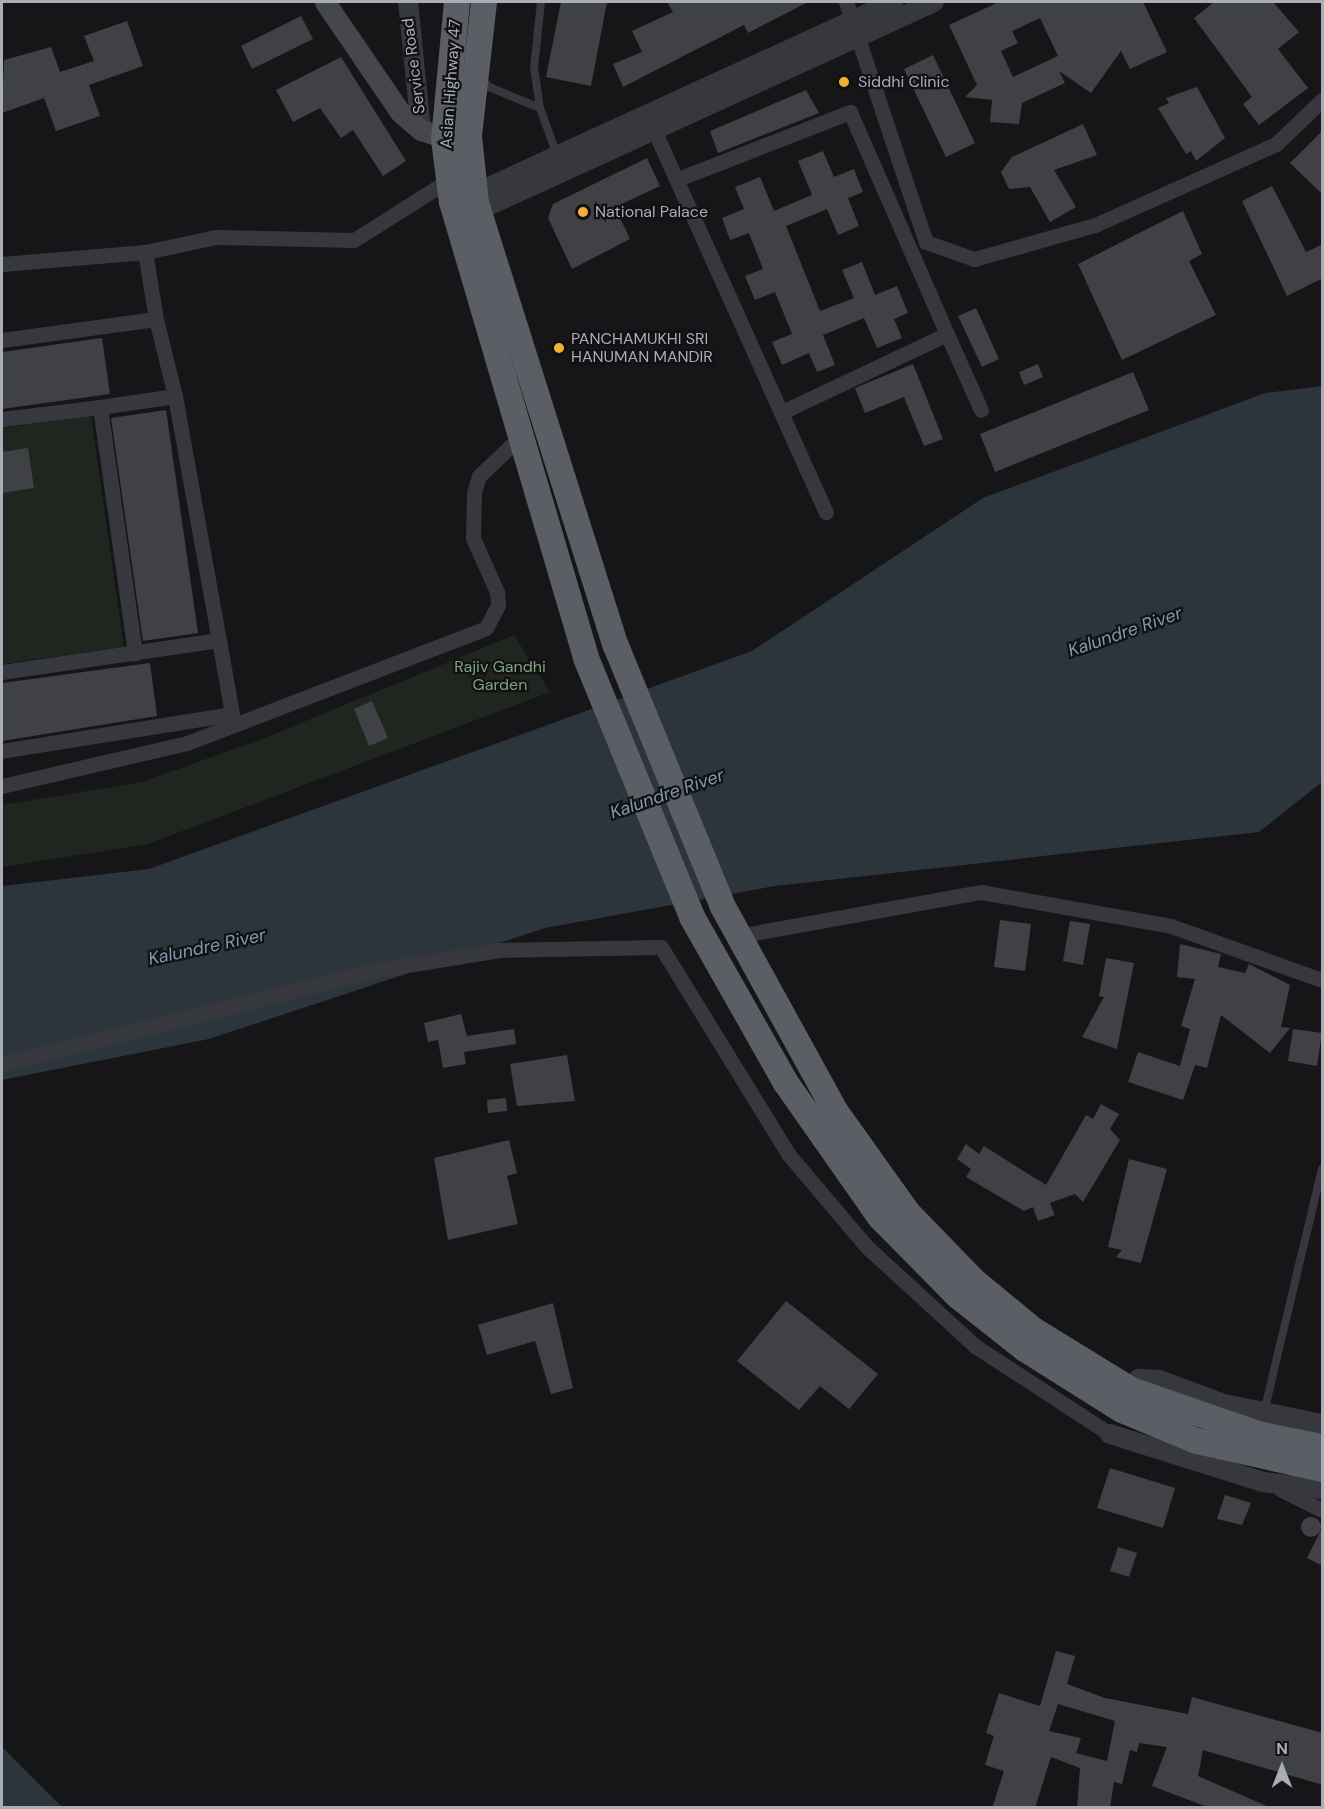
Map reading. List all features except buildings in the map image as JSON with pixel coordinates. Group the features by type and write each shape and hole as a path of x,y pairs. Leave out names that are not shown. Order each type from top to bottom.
{"highway":[{"name":"Asian Highway 47","path":"457,2 432,134 462,201"},
{"name":"Asian Highway 47","path":"462,201 484,2"},
{"path":"462,201 519,438 585,658 692,917 786,1083 846,1172 880,1217 958,1296 1025,1349 1122,1410 1197,1441 1323,1469"},
{"path":"462,201 615,646 722,905 836,1112 908,1213 974,1281 1032,1329 1131,1390 1258,1434 1323,1447"}],"main road":[{"path":"330,5 400,112 432,134 470,145"}],"street":[{"name":"Service Road","path":"408,2 432,134"},
{"path":"846,2 858,28 926,242 974,259 1095,225 1276,144 1323,100"},
{"path":"858,28 893,2"},
{"path":"2,264 145,252 246,235 354,240 462,201 651,123 858,28 934,2"},
{"path":"678,179 850,112 981,410"},
{"path":"462,201 558,157 651,123"},
{"path":"651,123 826,512"},
{"path":"2,751 232,714 175,396 156,320 145,252"},
{"path":"2,340 156,320"},
{"path":"782,412 947,334"},
{"path":"2,419 175,396"},
{"path":"100,407 135,654"},
{"path":"2,786 188,743 486,628 498,605 497,592 473,538 474,493 479,476 519,438"},
{"path":"2,672 219,640"},
{"path":"738,936 981,892 1171,926 1323,980"},
{"path":"2,1064 371,971 499,950 661,947 789,1155 867,1248 975,1346 1110,1434 1263,1482 1323,1510"},
{"path":"1131,1390 1139,1379 1159,1380 1264,1414 1323,1424"},
{"path":"1263,1482 1323,1488"}],"lane":[{"path":"541,2 534,67 540,108 558,157"},
{"path":"476,73 489,87 540,108"},
{"path":"1264,1414 1323,1169"}],"green space":[{"path":"91,416 124,647 2,664 2,428"},
{"name":"Rajiv Gandhi Garden","path":"514,635 550,692 148,844 2,867 2,805 142,782 262,739"}],"water":[{"name":"Kalundre River","path":"1322,386 1322,782 1259,832 775,886 545,928 209,1039 2,1080 2,886 149,869 752,651 983,498 1265,393"},
{"path":"2,1747 62,1807 2,1807"}],"place":[{"name":"Siddhi Clinic","path":"844,82"},
{"name":"National Palace","path":"583,212"},
{"name":"PANCHAMUKHI SRI HANUMAN MANDIR","path":"559,348"}]}
